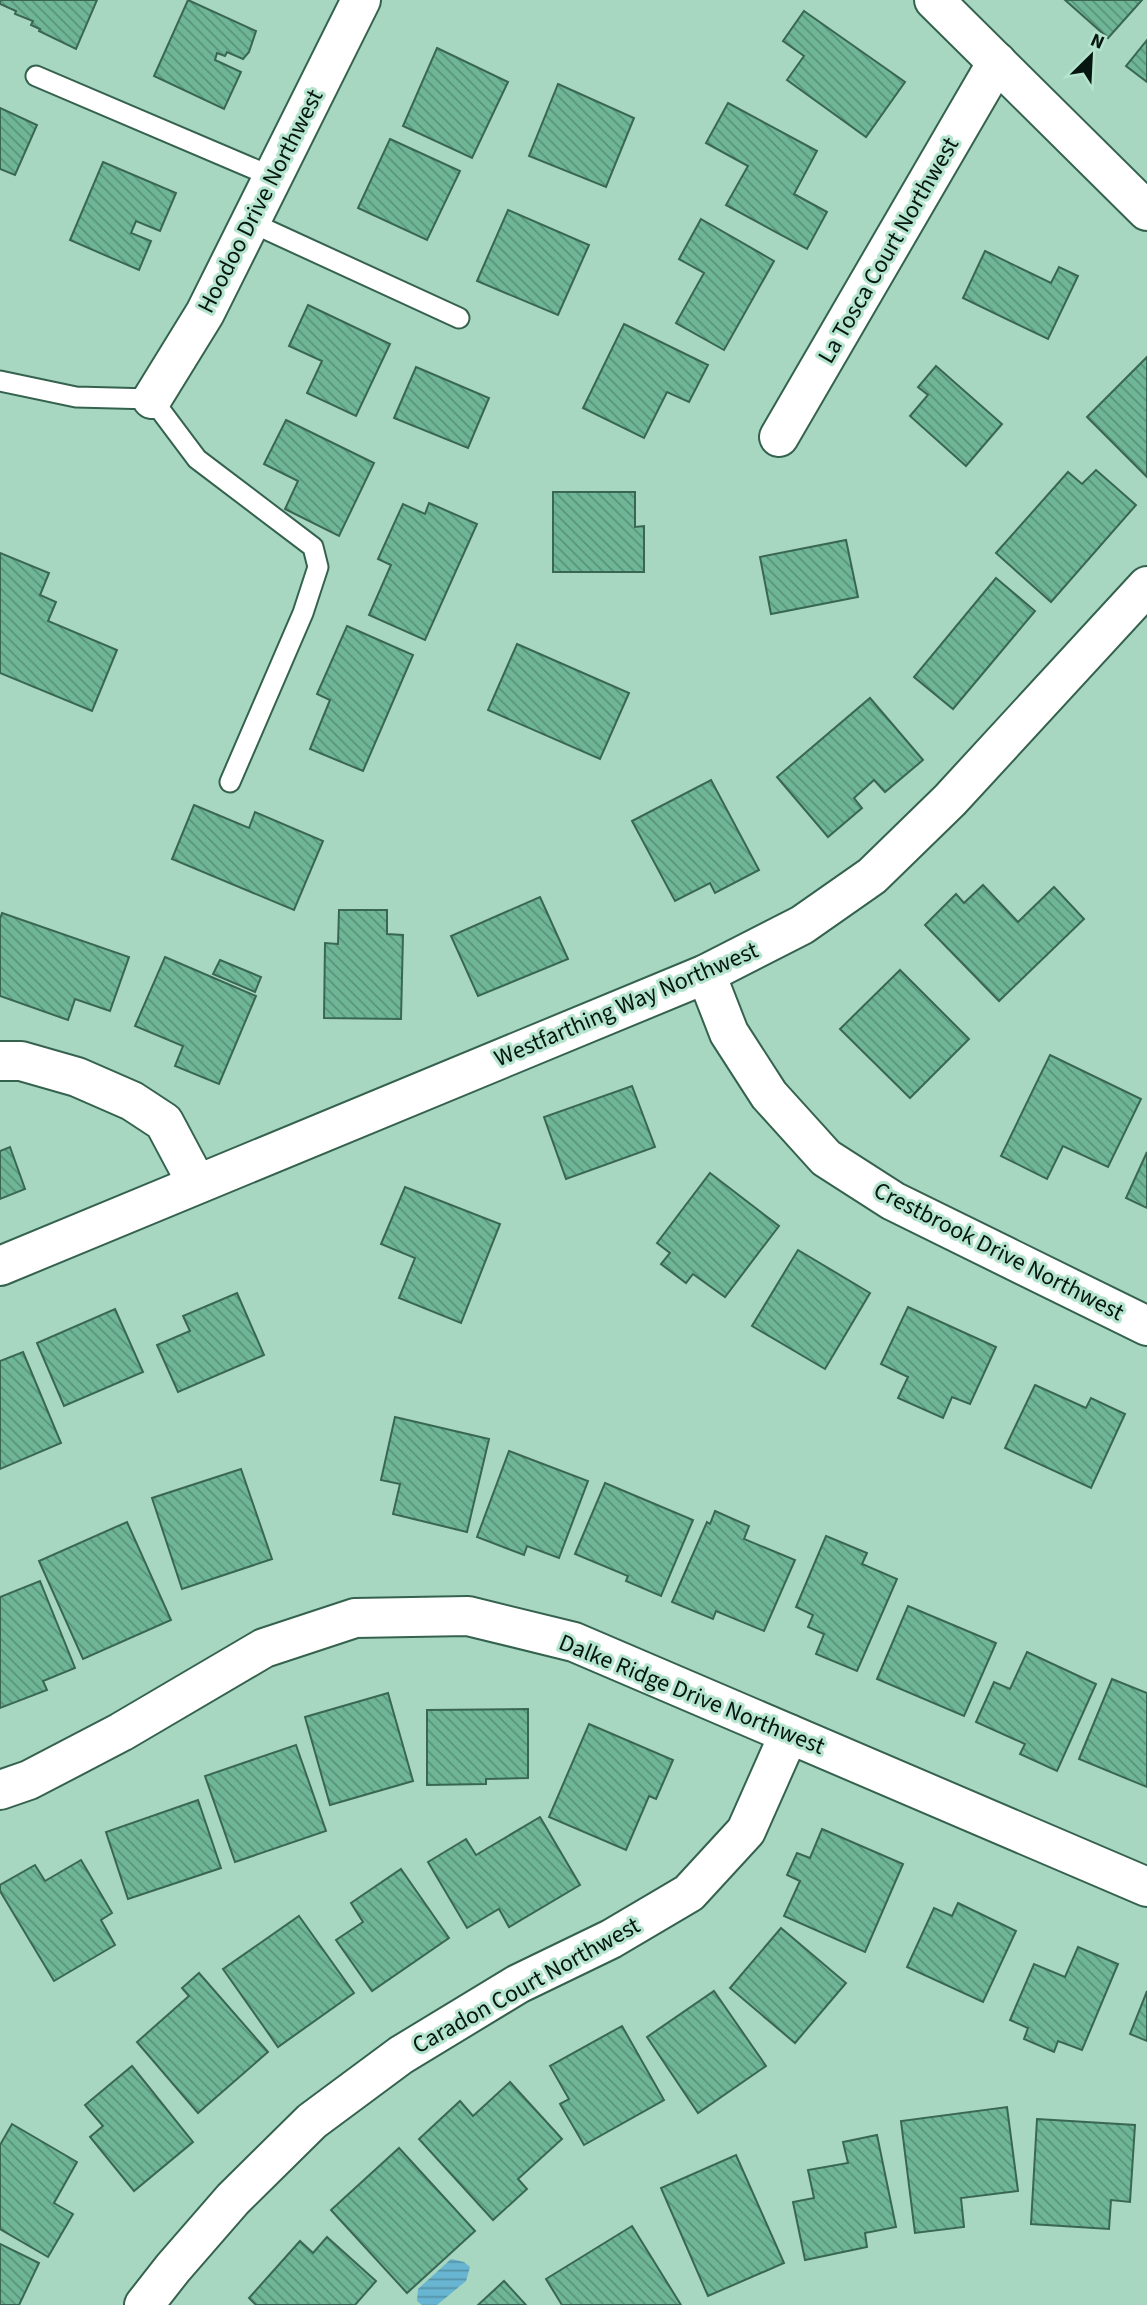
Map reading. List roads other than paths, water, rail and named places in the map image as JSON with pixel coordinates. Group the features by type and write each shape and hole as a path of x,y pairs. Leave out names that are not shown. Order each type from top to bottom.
{"street":[{"name":"Hoodoo Drive Northwest","path":"152,399 205,313 361,0"},
{"path":"934,0 1147,211"},
{"name":"La Tosca Court Northwest","path":"779,437 998,62"},
{"name":"Westfarthing Way Northwest","path":"0,1266 706,974 802,925 872,876 950,800 1147,586"},
{"name":"Crestbrook Drive Northwest","path":"706,974 729,1033 769,1095 826,1157 893,1201 1147,1326"},
{"path":"0,1061 21,1061 77,1077 131,1101 164,1122 197,1184"},
{"name":"Dalke Ridge Drive Northwest","path":"0,1790 29,1780 110,1738 264,1648 355,1618 468,1616 574,1642 1147,1887"},
{"name":"Caradon Court Northwest","path":"144,2305 233,2199 312,2121 401,2056 518,1984 611,1939 689,1893 746,1831 789,1734"}],"lane":[{"path":"36,76 273,177"},
{"path":"250,222 459,318"},
{"path":"0,381 76,397 152,399 197,459 313,547 318,567 303,613 230,782"}],"water":[{"path":"451,2259 464,2262 470,2267 466,2281 437,2305 422,2305 417,2301 418,2289"}]}
